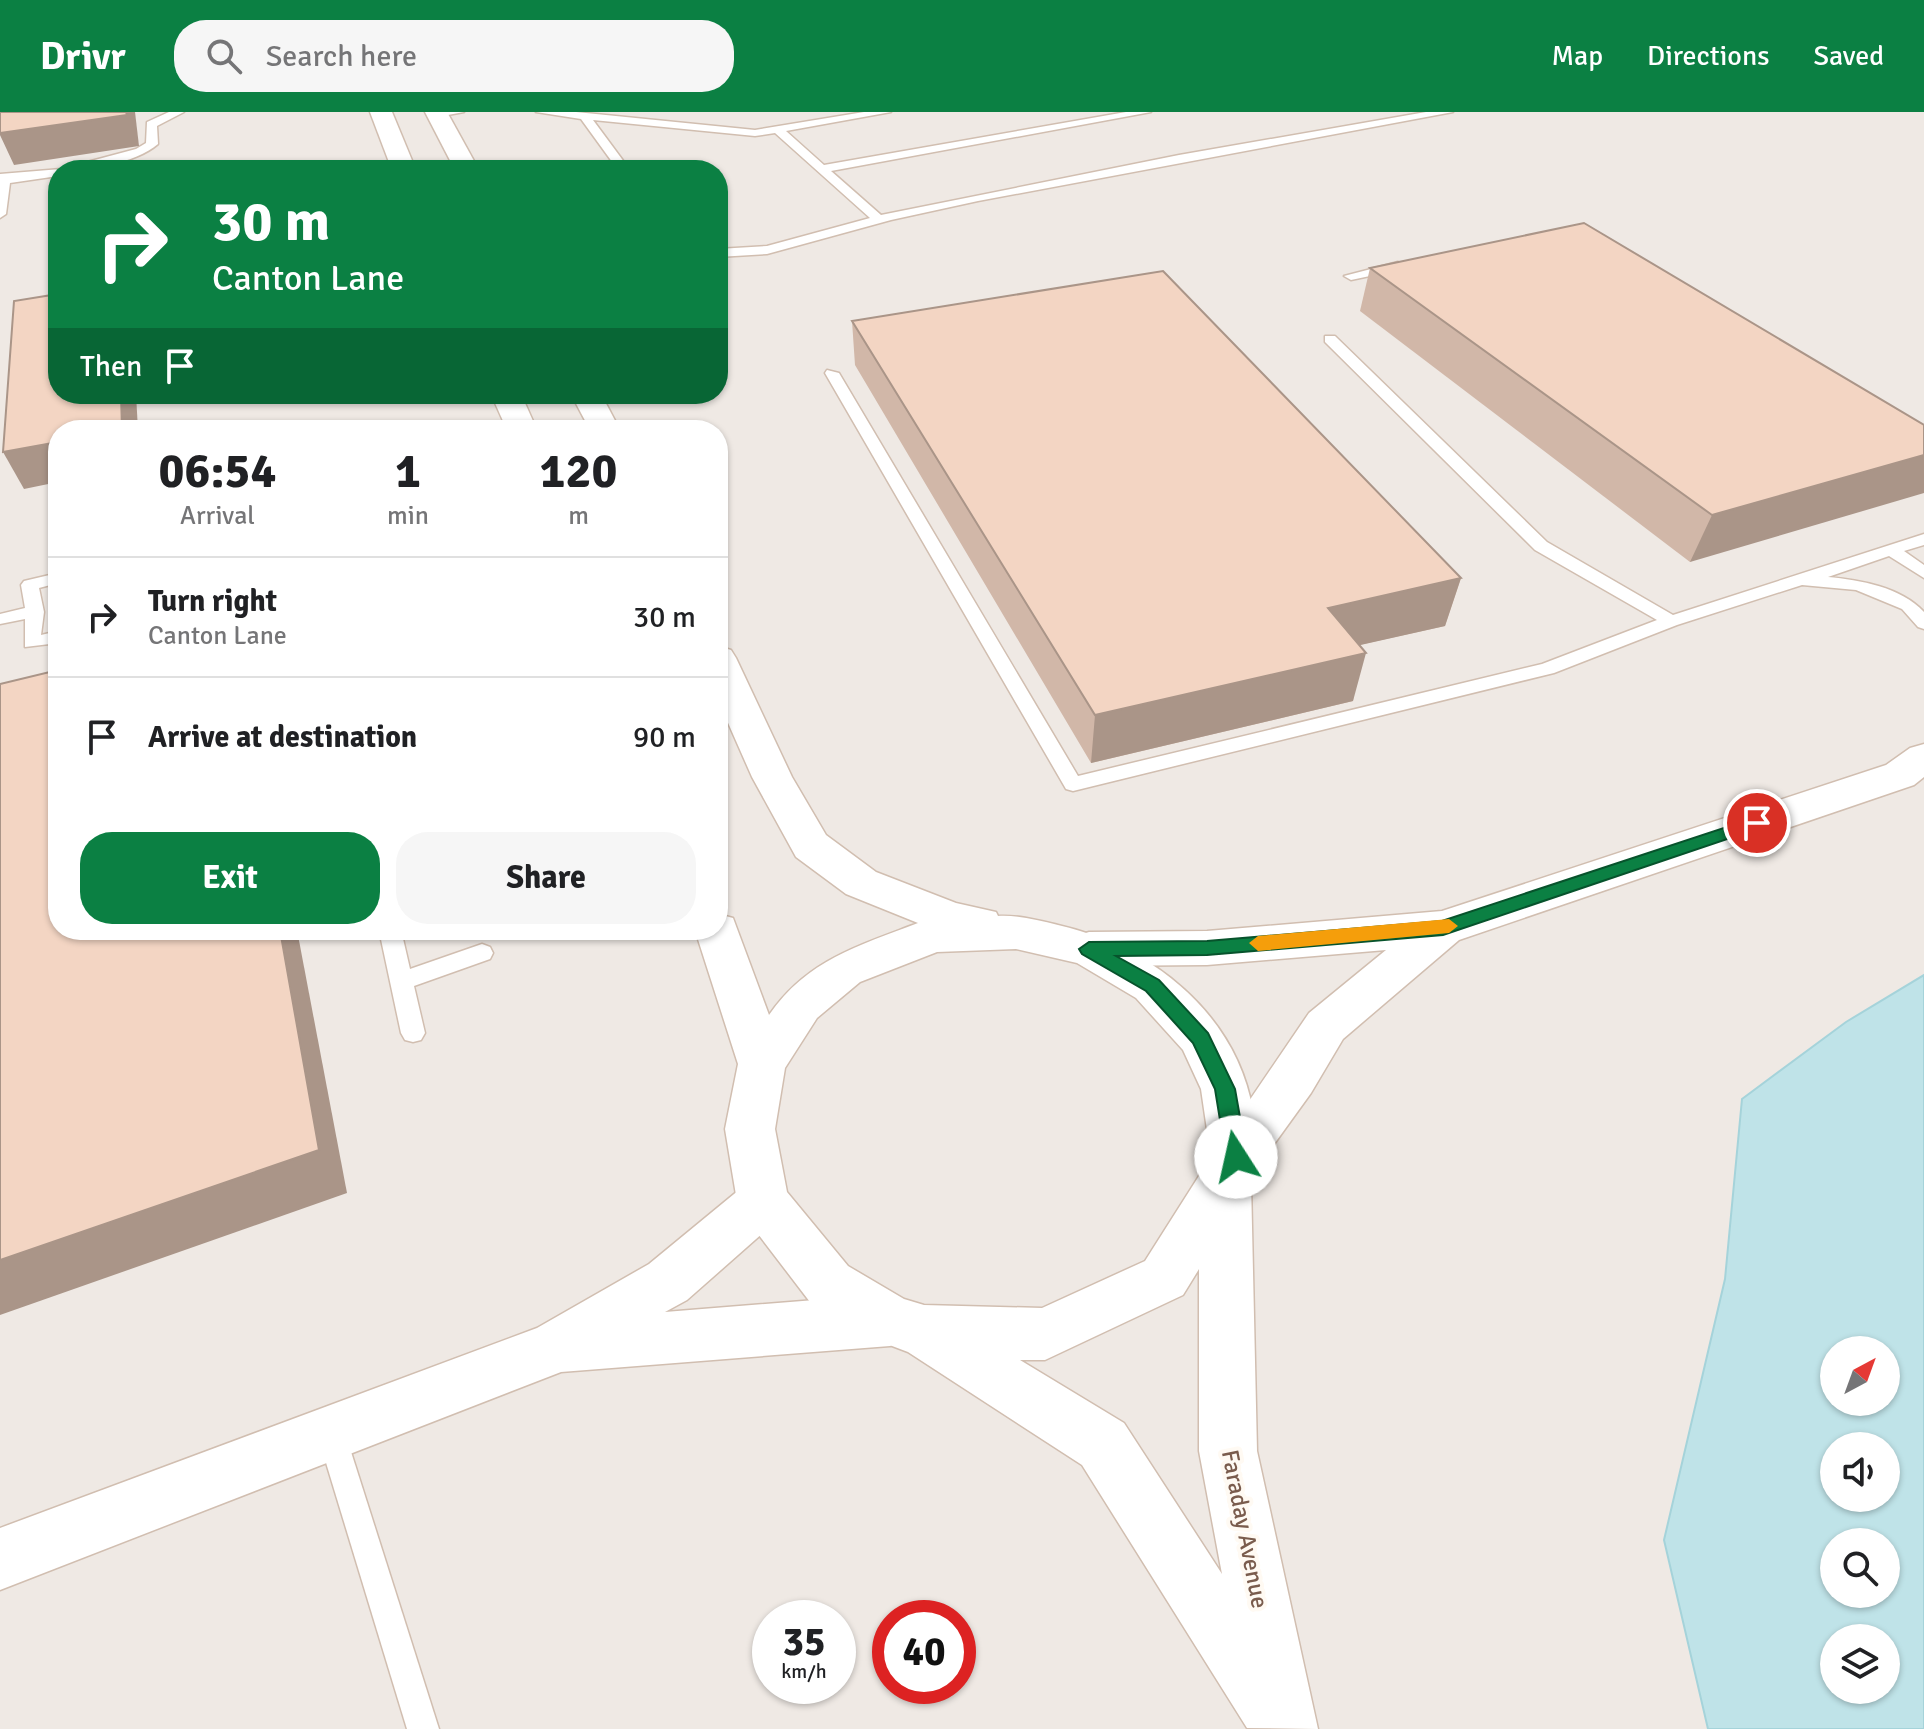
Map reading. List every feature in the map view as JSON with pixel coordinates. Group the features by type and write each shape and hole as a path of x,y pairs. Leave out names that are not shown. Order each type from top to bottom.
{"street":[{"path":"381,112 400,160"},
{"path":"444,113 463,160"},
{"path":"728,680 772,777 811,846 861,883 950,918 1089,949 1207,948 1443,928 1916,769"},
{"path":"554,1348 907,1325 1045,1334 1164,1278 1326,1026 1443,928"},
{"path":"0,1559 554,1348 668,1282 763,1201 750,1129 762,1064 801,1005 844,970 933,935 1016,932"},
{"path":"720,940 762,1064"},
{"name":"Faraday Avenue","path":"1089,949 1152,985 1201,1038 1225,1089 1231,1170 1228,1451 1285,1729"},
{"name":"Faraday Avenue","path":"763,1201 829,1284 907,1325 1103,1444 1285,1729"}],"lane":[{"path":"105,160 140,151 152,144 151,124 178,112"},
{"path":"542,112 755,133 885,112"},
{"path":"823,169 1145,112"},
{"path":"728,254 750,255 878,219 1299,135 1447,112"},
{"path":"585,117 617,160"},
{"path":"779,131 878,219"},
{"path":"0,214 2,179 48,173"},
{"path":"1351,276 1410,264"},
{"path":"1330,339 1541,546 1671,621"},
{"path":"832,373 1073,784 1547,669 1671,621 1924,539"},
{"path":"1893,551 1924,573"},
{"path":"48,580 30,585 35,612 31,643 48,639"},
{"path":"1801,580 1859,585 1908,605 1924,623"},
{"path":"0,619 35,612"},
{"path":"392,940 413,1033"},
{"path":"402,981 482,953"},
{"path":"331,1433 423,1729"}],"shaded area":[{"path":"0,112 1924,112 1924,1729 0,1729"}],"water":[{"path":"1924,975 1924,1729 1708,1729 1664,1540 1725,1279 1742,1099 1846,1022"}],"building":[{"path":"0,112 126,112 127,115 0,133"},
{"path":"1584,223 1924,425 1924,455 1712,515 1370,268"},
{"path":"1163,271 1461,578 1328,608 1366,653 1095,715 852,321"},
{"path":"48,296 48,404 121,404 122,420 48,420 48,444 3,452 14,301"},
{"path":"48,672 48,940 282,940 319,1150 0,1260 0,684"}],"slow traffic":[{"path":"1258,943 1449,926"}],"route":[{"path":"1236,1157 1225,1089 1201,1038 1152,985 1089,949 1207,948 1443,928 1757,823"}]}
